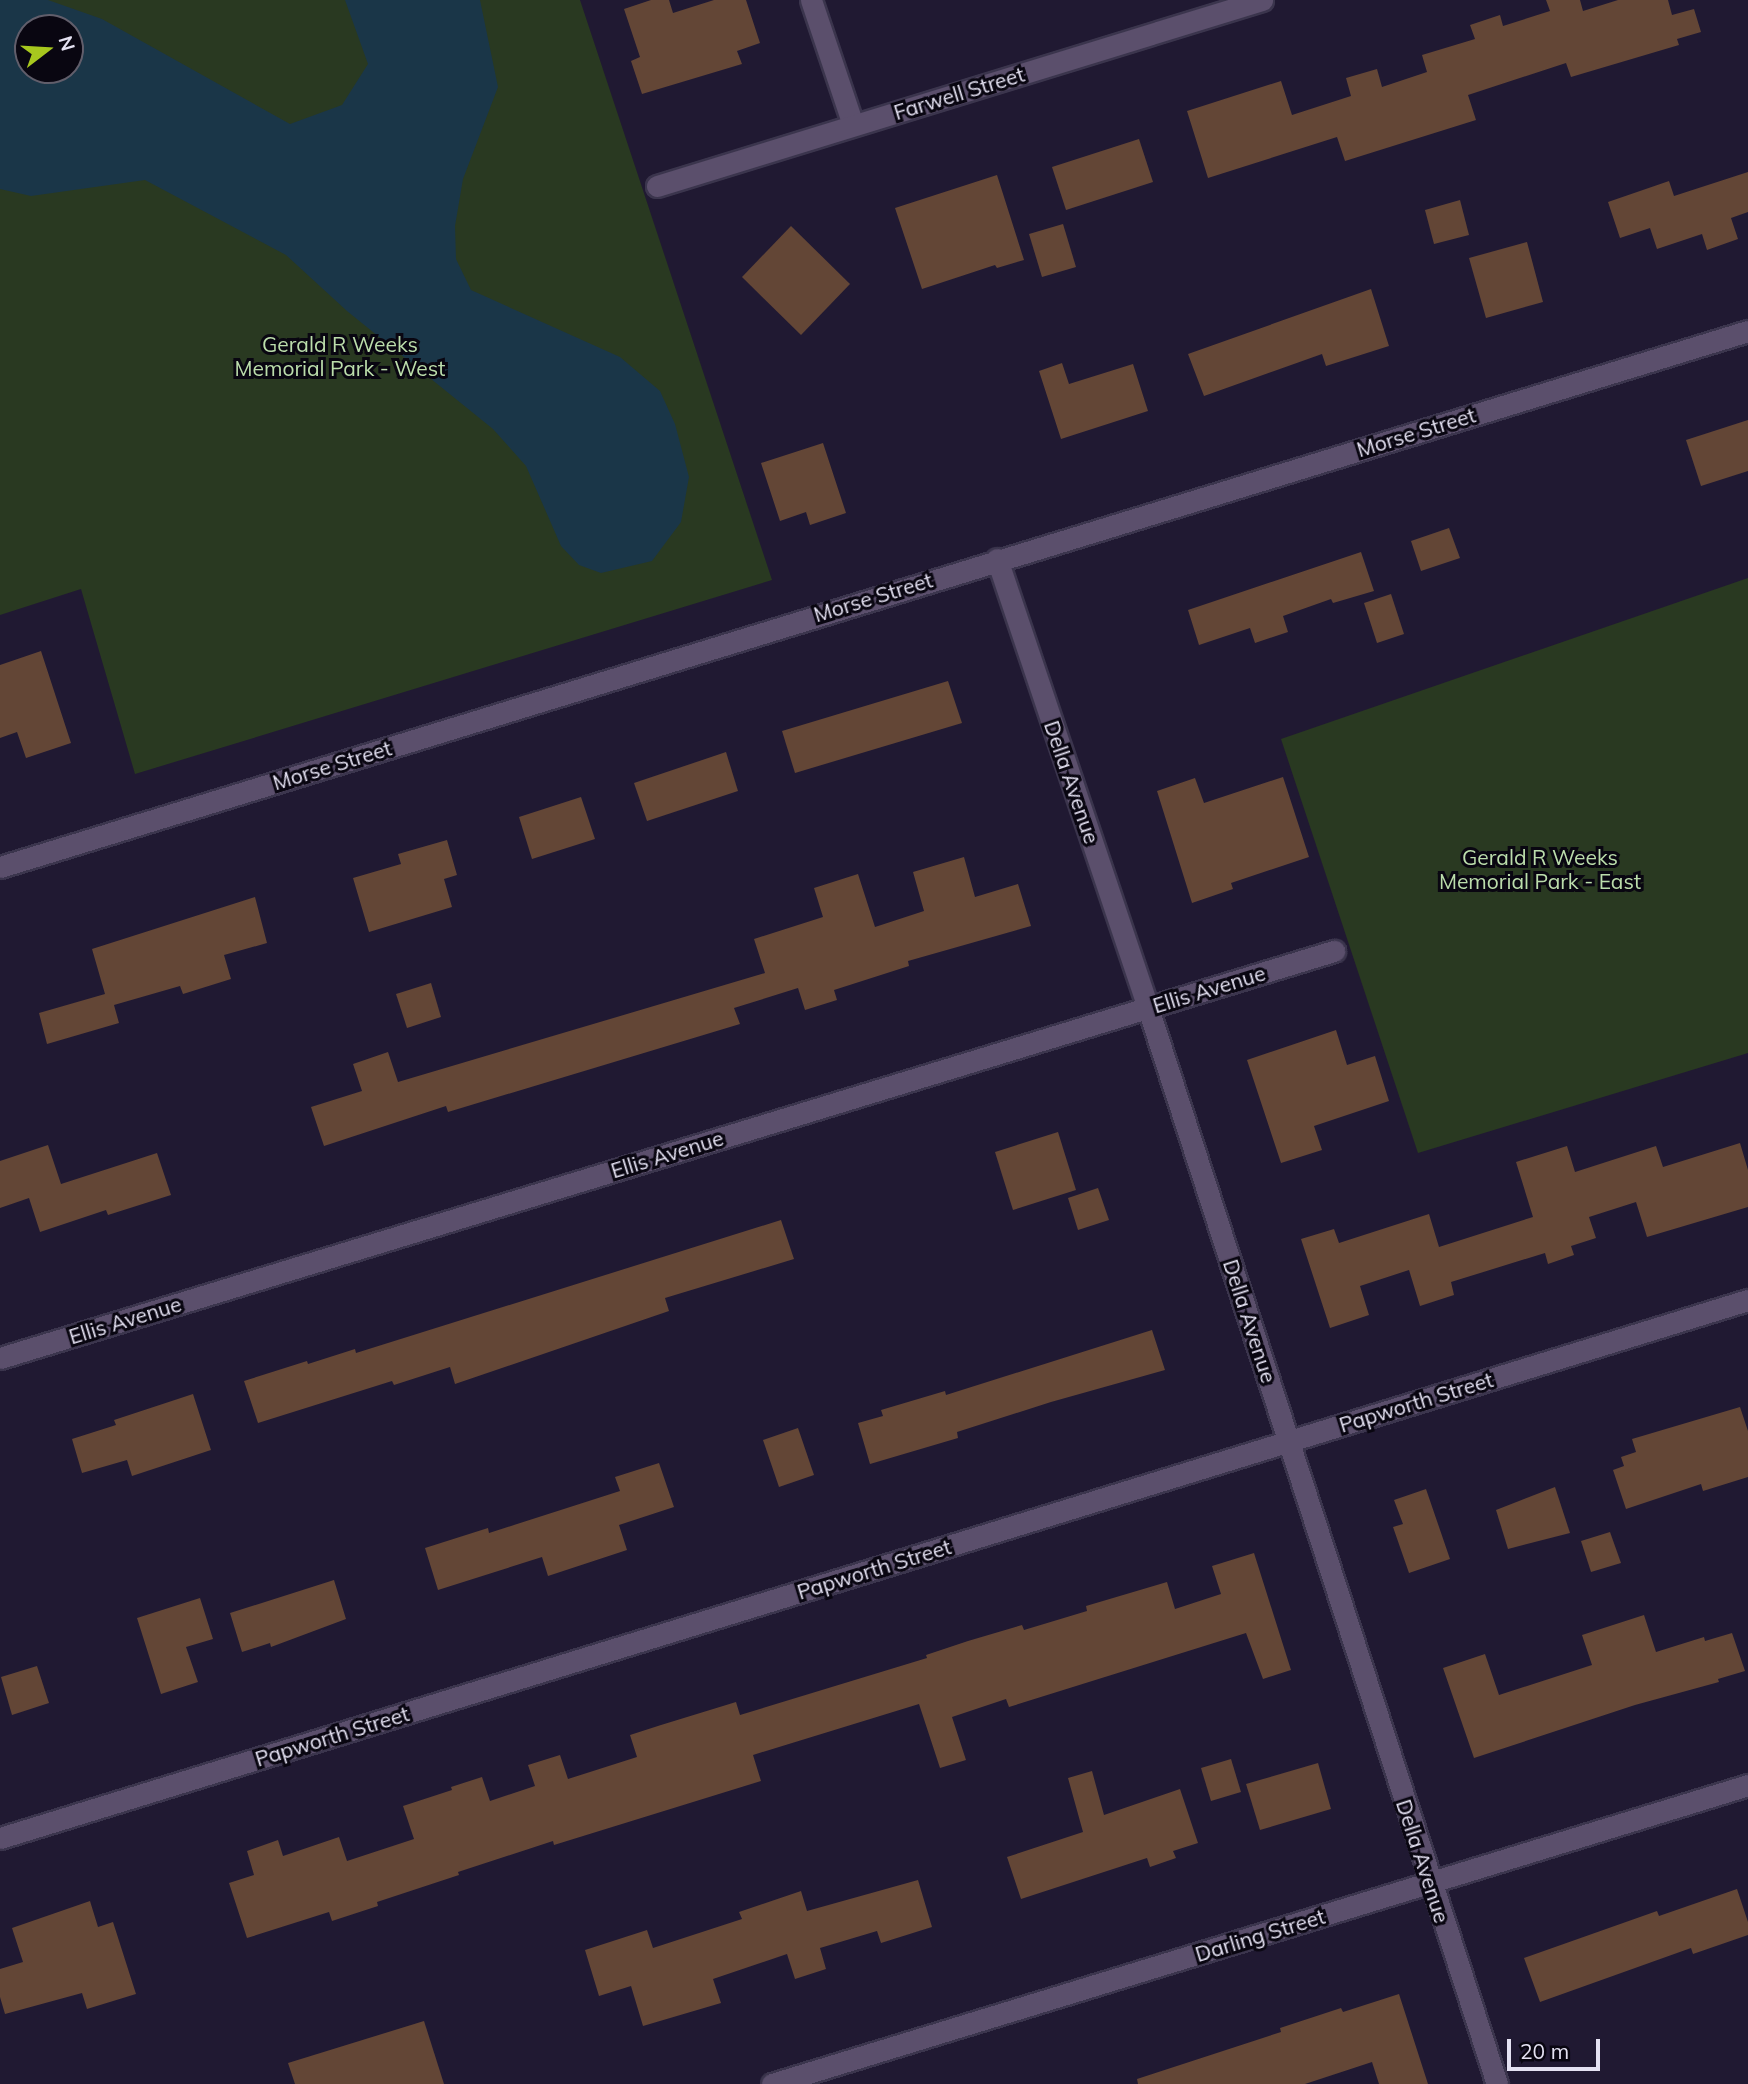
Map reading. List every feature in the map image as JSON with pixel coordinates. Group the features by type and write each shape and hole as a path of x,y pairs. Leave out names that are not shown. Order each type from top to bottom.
{"street":[{"path":"811,0 853,125"},
{"name":"Farwell Street","path":"657,186 1262,0"},
{"name":"Morse Street","path":"0,867 997,559 1748,331"},
{"name":"Della Avenue","path":"997,559 1148,1007 1497,2084"},
{"name":"Ellis Avenue","path":"0,1358 1334,951"},
{"name":"Papworth Street","path":"0,1838 1748,1300"},
{"name":"Darling Street","path":"772,2084 1748,1785"}],"green space":[{"name":"Gerald R Weeks Memorial Park - West","path":"0,0 580,0 772,580 135,774 81,589 0,615"},
{"name":"Gerald R Weeks Memorial Park - East","path":"1748,578 1748,1053 1418,1153 1281,739"}],"water":[{"path":"0,0 48,0 102,19 290,124 342,105 368,64 345,0 480,0 498,87 463,179 455,226 456,259 471,290 620,357 660,391 675,424 689,477 681,522 652,561 601,573 579,565 561,546 526,466 493,429 347,311 286,255 145,180 31,196 0,189"}],"building":[{"path":"651,0 669,0 673,13 714,0 746,0 760,43 737,51 742,64 642,94 631,61 640,57 624,9"},
{"path":"1546,0 1580,0 1583,11 1618,0 1668,0 1672,15 1694,9 1701,32 1677,39 1679,45 1571,77 1566,63 1468,95 1476,120 1345,161 1337,137 1208,178 1187,111 1281,81 1292,115 1351,96 1346,78 1377,69 1382,87 1427,72 1422,55 1475,39 1470,25 1500,15 1503,26 1550,11"},
{"path":"1139,139 1153,182 1066,210 1052,167"},
{"path":"1748,172 1748,212 1731,218 1738,239 1707,250 1702,234 1657,249 1650,228 1620,238 1608,202 1669,181 1674,196"},
{"path":"997,175 1024,260 997,268 995,265 922,289 895,208"},
{"path":"1460,200 1469,235 1434,244 1425,210"},
{"path":"1063,224 1076,267 1042,277 1029,234"},
{"path":"791,226 850,284 801,335 742,277"},
{"path":"1527,242 1543,302 1486,318 1469,258"},
{"path":"1371,289 1389,346 1326,366 1322,354 1204,396 1188,354"},
{"path":"1062,363 1069,384 1133,364 1148,411 1061,439 1039,371"},
{"path":"1748,420 1748,471 1701,486 1686,440"},
{"path":"823,443 846,513 810,525 806,512 780,521 761,463"},
{"path":"1449,528 1460,558 1421,571 1411,541"},
{"path":"1361,552 1374,591 1333,603 1331,599 1283,616 1288,632 1255,643 1250,628 1199,645 1188,610"},
{"path":"1391,594 1404,634 1377,643 1364,603"},
{"path":"41,651 71,743 26,758 17,732 0,738 0,665"},
{"path":"948,681 962,723 795,773 782,731"},
{"path":"726,752 738,791 647,821 634,783"},
{"path":"1283,777 1309,857 1231,883 1233,889 1192,903 1157,791 1195,778 1204,803"},
{"path":"581,797 595,839 532,859 519,817"},
{"path":"447,840 457,875 444,879 452,907 369,932 353,878 401,864 398,854"},
{"path":"964,857 975,897 1018,884 1031,926 908,961 909,966 834,990 837,1000 805,1010 798,988 734,1008 740,1024 448,1112 446,1106 324,1146 311,1107 362,1091 353,1064 388,1052 398,1082 765,973 754,939 823,917 814,888 858,874 875,927 924,911 913,872"},
{"path":"255,897 267,943 224,955 231,979 183,994 180,986 114,1005 119,1023 47,1044 39,1013 105,994 92,949"},
{"path":"431,983 441,1017 407,1028 396,994"},
{"path":"1336,1030 1347,1065 1375,1056 1389,1101 1314,1126 1322,1150 1281,1163 1247,1060"},
{"path":"1058,1132 1076,1190 1013,1210 995,1152"},
{"path":"1740,1143 1748,1170 1748,1207 1647,1237 1636,1202 1589,1217 1596,1238 1571,1246 1574,1255 1548,1264 1545,1253 1451,1282 1454,1295 1420,1306 1409,1270 1360,1286 1369,1315 1330,1328 1301,1239 1334,1229 1339,1243 1429,1214 1439,1247 1533,1217 1516,1162 1567,1146 1575,1172 1656,1146 1663,1167"},
{"path":"48,1145 61,1184 157,1153 171,1195 108,1215 106,1210 40,1232 29,1198 0,1208 0,1161"},
{"path":"1098,1188 1109,1220 1078,1230 1068,1198"},
{"path":"781,1220 794,1259 665,1298 669,1311 455,1384 450,1367 394,1385 392,1381 258,1423 244,1381 355,1349 356,1353"},
{"path":"1152,1330 1165,1370 1051,1402 957,1432 958,1438 870,1464 858,1423 883,1416 881,1410 945,1391 946,1395"},
{"path":"193,1394 211,1450 132,1476 127,1460 82,1473 72,1439 116,1425 114,1420"},
{"path":"1740,1407 1748,1431 1748,1477 1703,1491 1701,1484 1626,1509 1613,1470 1624,1466 1621,1457 1636,1452 1632,1439"},
{"path":"798,1428 814,1475 779,1487 763,1440"},
{"path":"659,1463 674,1507 619,1525 627,1550 548,1576 542,1557 438,1590 425,1548 488,1528 489,1533 620,1491 615,1477"},
{"path":"1555,1487 1570,1533 1508,1549 1496,1510"},
{"path":"1426,1489 1450,1559 1409,1573 1393,1527 1403,1524 1394,1500"},
{"path":"1610,1532 1621,1563 1591,1572 1581,1541"},
{"path":"1254,1553 1291,1670 1263,1679 1246,1633 1009,1707 1006,1699 952,1717 966,1760 940,1768 919,1704 753,1755 761,1781 554,1845 553,1841 458,1872 459,1875 377,1902 378,1906 332,1921 329,1912 247,1938 229,1883 254,1875 247,1851 278,1840 283,1856 339,1837 347,1861 414,1839 403,1806 452,1790 451,1787 482,1777 490,1801 535,1786 528,1765 560,1755 568,1779 637,1757 630,1735 736,1702 740,1715 927,1658 926,1655 968,1641 1022,1625 1024,1630 1087,1611 1086,1606 1167,1582 1175,1609 1221,1594 1212,1566"},
{"path":"334,1580 346,1619 271,1647 270,1643 242,1652 230,1613"},
{"path":"200,1598 213,1639 186,1647 198,1682 161,1694 137,1618"},
{"path":"1644,1615 1656,1652 1704,1637 1705,1641 1732,1633 1745,1671 1718,1679 1719,1682 1635,1705 1474,1758 1443,1668 1485,1654 1499,1695 1592,1665 1582,1635"},
{"path":"37,1666 49,1703 12,1715 1,1677"},
{"path":"1231,1759 1241,1792 1211,1801 1201,1768"},
{"path":"1318,1763 1331,1809 1260,1830 1246,1784"},
{"path":"1092,1771 1104,1815 1180,1789 1198,1843 1173,1851 1176,1858 1150,1867 1147,1858 1021,1899 1007,1857 1083,1832 1068,1778"},
{"path":"918,1880 932,1927 881,1943 877,1931 820,1948 826,1969 795,1979 787,1954 713,1979 721,2003 643,2026 631,1986 599,1996 585,1950 647,1930 653,1948 742,1919 739,1912 801,1891 807,1911"},
{"path":"1737,1889 1748,1922 1748,1935 1693,1954 1691,1948 1540,2002 1524,1958 1657,1911 1659,1916"},
{"path":"90,1901 98,1927 113,1922 136,1994 87,2009 82,1993 5,2014 0,1997 0,1969 23,1962 12,1928"},
{"path":"1399,1994 1428,2084 1379,2084 1372,2062 1305,2084 1138,2084 1137,2079 1281,2032 1280,2028 1341,2008 1343,2012"},
{"path":"424,2021 444,2084 295,2084 288,2063"}]}
